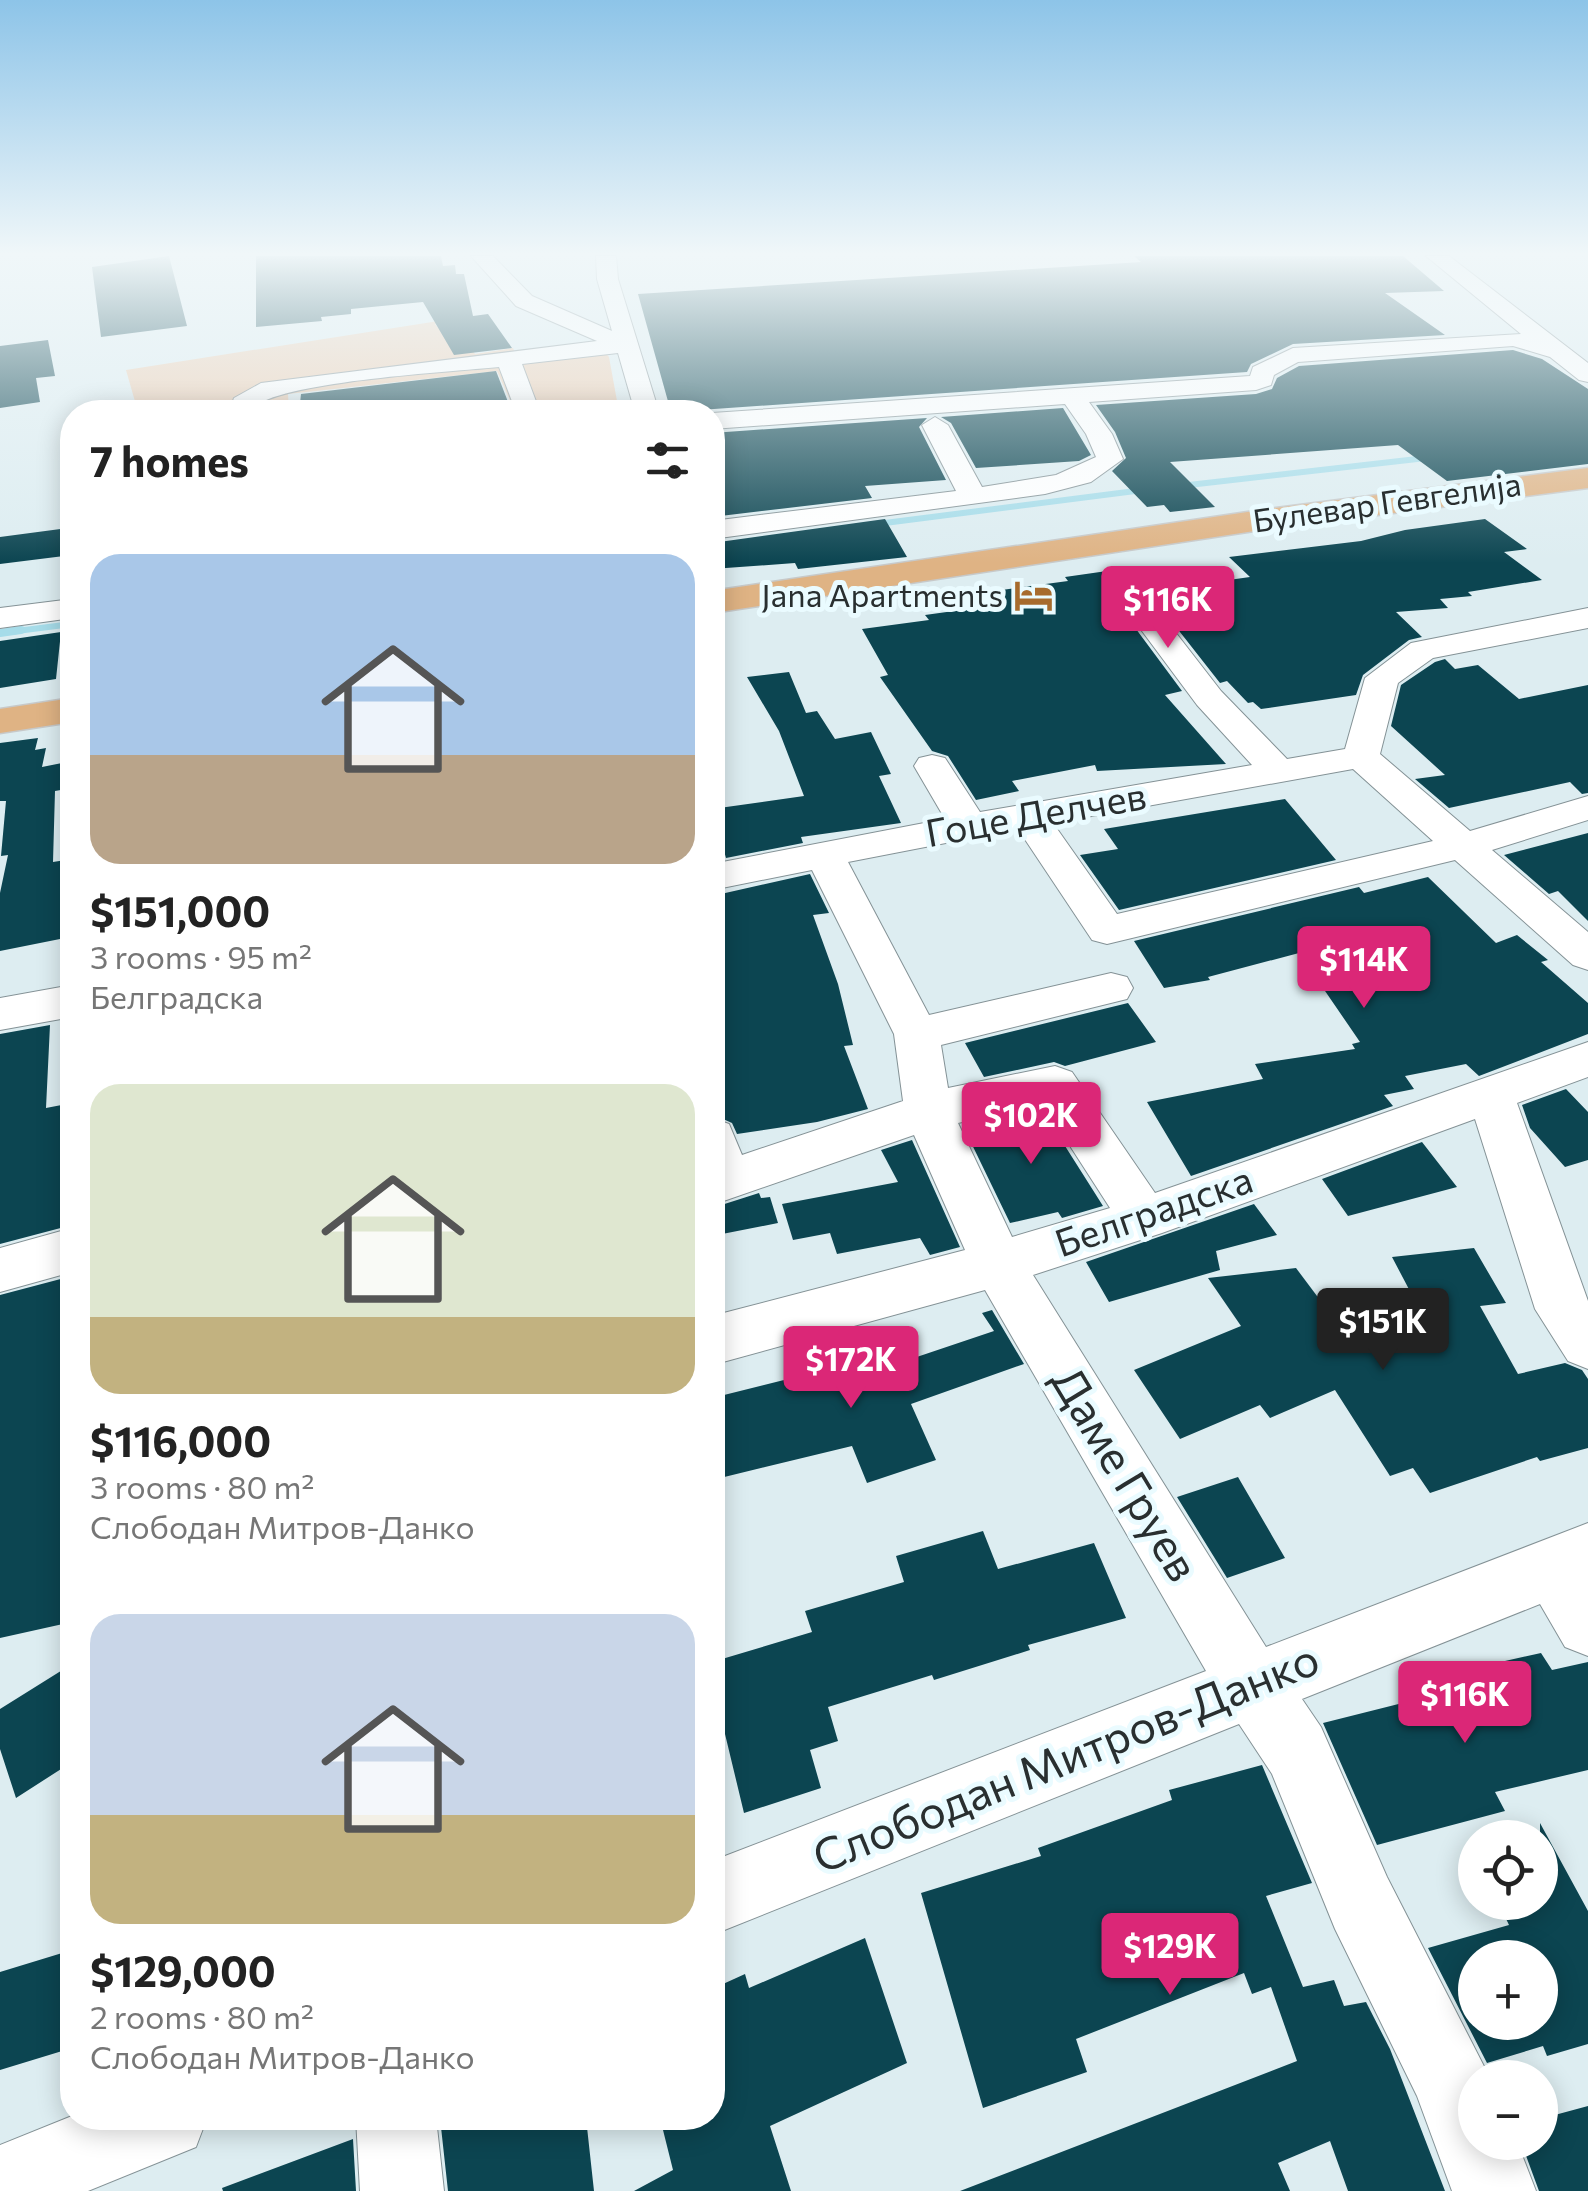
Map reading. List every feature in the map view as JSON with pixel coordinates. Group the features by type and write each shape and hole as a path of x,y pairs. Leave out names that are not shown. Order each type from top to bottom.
{"main road":[{"name":"Булевар Гевгелија","path":"725,600 1261,520 1588,478"},
{"name":"Булевар Гевгелија","path":"725,612 1588,493"},
{"path":"0,706 60,698"},
{"path":"0,721 60,712"}],"street":[{"path":"248,400 261,390 514,358"},
{"path":"633,358 645,400"},
{"path":"725,420 1256,383 1262,380 1262,372 1286,358"},
{"path":"508,359 523,400"},
{"path":"725,528 973,497 1072,478 1100,468 1110,459 1099,434 1072,396"},
{"path":"935,425 973,497"},
{"path":"0,618 60,610"},
{"path":"1588,618 1423,650 1382,678 1361,757 1588,954"},
{"path":"1155,627 1209,698 1276,770"},
{"name":"Гоце Делчев","path":"725,873 1361,757"},
{"path":"932,766 969,826"},
{"path":"1028,816 1107,930 1463,846 1588,808"},
{"name":"Даме Груев","path":"824,854 917,1034 928,1112 998,1264 1252,1684 1297,1751 1361,1903 1458,2098"},
{"path":"917,1034 1111,988"},
{"path":"0,1014 60,1003"},
{"name":"Белградска","path":"725,1338 998,1264 1144,1218 1588,1059"},
{"path":"725,1165 928,1112 1055,1084 1144,1218"},
{"path":"1491,1095 1562,1309 1588,1344"},
{"path":"0,1270 60,1253"},
{"path":"1571,1561 1588,1624"},
{"name":"Слободан Митров-Данко","path":"725,1893 1571,1561"},
{"path":"0,2186 138,2130"},
{"path":"397,2130 402,2191"},
{"name":"Даме Груев","path":"1482,2160 1494,2191"}],"shaded area":[{"path":"201,358 609,358 617,400 510,400 497,371 288,394 288,400 135,400 126,370"}],"building":[{"path":"0,358 52,358 55,376 36,378 40,402 0,408"},
{"path":"656,358 1263,358 1251,364 1247,372 725,408 725,400 668,400"},
{"path":"1403,358 1542,359 1588,389 1588,464 1447,481 1398,445 1170,462 1215,507 1170,512 1164,505 1147,507 1112,471 1126,458 1115,432 1096,405 1256,394 1272,389 1277,378 1299,366"},
{"path":"496,371 507,400 300,400 301,394"},
{"path":"1063,408 1091,455 1079,461 976,468 951,423 941,417"},
{"path":"927,418 919,427 946,480 865,486 872,498 725,515 725,432"},
{"path":"885,519 907,557 798,569 795,563 725,568 725,541"},
{"path":"1485,519 1527,549 1504,552 1542,580 1440,599 1448,608 1396,612 1422,637 1409,640 1363,675 1356,695 1261,709 1253,702 1248,703 1227,681 1220,683 1169,618 1141,618 1136,629 1182,691 1165,695 1226,764 1097,771 1095,765 1012,781 1019,791 976,800 948,756 932,751 880,677 888,675 862,629 990,606 980,593 1068,581 1065,577 1114,570 1127,585 1165,580 1172,588 1250,577 1229,557 1361,541 1405,530"},
{"path":"60,529 60,556 0,564 0,537"},
{"path":"60,632 56,679 0,688 0,641"},
{"path":"1445,659 1455,669 1478,665 1519,699 1588,685 1588,793 1582,794 1570,782 1449,808 1415,779 1445,775 1391,726 1401,685"},
{"path":"789,672 806,713 817,711 835,739 871,732 891,774 879,776 901,823 801,837 803,843 726,858 725,807 804,796 779,731 747,677"},
{"path":"38,738 35,750 46,748 42,767 60,763 60,790 55,791 53,862 60,861 60,939 0,951 0,893 8,855 1,856 6,801 0,801 0,743"},
{"path":"1285,799 1336,860 1119,910 1080,855 1118,849 1104,829"},
{"path":"1588,833 1588,921 1558,891 1549,894 1504,855"},
{"path":"810,874 829,913 813,915 838,984 853,1045 844,1046 868,1109 817,1122 737,1134 732,1123 725,1120 725,893"},
{"path":"1428,877 1496,943 1517,935 1548,960 1541,962 1588,1003 1588,1034 1479,1076 1466,1064 1405,1076 1414,1089 1384,1095 1393,1106 1191,1176 1147,1102 1263,1079 1255,1064 1355,1049 1352,1044 1360,1042 1299,953 1208,977 1210,980 1164,988 1134,941 1359,887 1364,893"},
{"path":"1128,1003 1156,1042 1065,1066 1054,1062 984,1077 965,1043"},
{"path":"50,1025 46,1108 60,1105 60,1228 0,1244 0,1034"},
{"path":"1566,1089 1588,1112 1588,1160 1565,1167 1530,1128 1522,1105"},
{"path":"1041,1108 1103,1206 1062,1218 1058,1212 1010,1223 963,1126"},
{"path":"912,1140 960,1247 930,1255 920,1238 837,1254 830,1233 793,1240 782,1204 898,1182 881,1150"},
{"path":"1422,1142 1457,1187 1348,1216 1322,1179"},
{"path":"759,1193 761,1198 770,1197 778,1223 725,1233 725,1204"},
{"path":"1254,1204 1277,1235 1216,1251 1220,1270 1109,1302 1086,1262"},
{"path":"1474,1248 1506,1303 1480,1306 1518,1374 1565,1363 1582,1370 1588,1379 1588,1448 1540,1461 1537,1457 1430,1493 1413,1468 1390,1476 1335,1390 1270,1418 1260,1405 1180,1439 1134,1370 1241,1326 1208,1278 1296,1268 1350,1340 1422,1314 1392,1257"},
{"path":"60,1279 60,1625 0,1638 0,1295"},
{"path":"992,1310 1024,1364 911,1404 936,1460 867,1483 852,1446 725,1477 725,1395 804,1375 808,1390 893,1365 994,1331 982,1313"},
{"path":"1238,1477 1285,1558 1227,1578 1177,1497"},
{"path":"983,1531 998,1569 1094,1543 1126,1618 1028,1645 1030,1650 934,1680 932,1675 828,1707 838,1741 810,1750 821,1788 744,1813 725,1734 725,1658 812,1632 805,1611 904,1582 896,1556"},
{"path":"1541,1653 1552,1670 1588,1662 1588,1770 1495,1792 1505,1811 1458,1820 1458,1823 1377,1845 1323,1723 1482,1683 1474,1668"},
{"path":"60,1672 60,1770 16,1798 0,1749 0,1709"},
{"path":"1262,1765 1312,1883 1266,1896 1303,1987 1334,1980 1344,2006 1366,2002 1390,2049 1445,2191 1348,2191 1330,2141 1278,2163 1290,2191 960,2191 1297,2061 1271,1987 1252,1994 1244,1973 1076,2039 1087,2072 983,2108 921,1893 1041,1856 1038,1848 1172,1800 1169,1790"},
{"path":"1558,1856 1588,1911 1588,2044 1547,2056 1543,2046 1485,2060 1475,2040 1558,2040 1558,1940 1458,1940 1458,2006 1428,1948 1509,1925 1507,1920 1558,1920"},
{"path":"865,1938 907,2063 770,2126 791,2191 634,2191 673,2170 663,2130 725,2130 725,1983 745,1974 749,1988"},
{"path":"60,1954 60,2052 0,2070 0,1972"},
{"path":"1588,2106 1588,2191 1539,2191 1528,2160 1558,2160 1558,2114"},
{"path":"441,2130 587,2130 594,2191 448,2191"},
{"path":"353,2139 356,2191 223,2191 222,2188"}],"waterway":[{"path":"1180,486 1426,458"},
{"path":"877,524 1143,490"},
{"path":"1,633 60,626"},
{"path":"0,633 21,630"}],"place":[{"name":"Jana Apartments","path":"1033,596"}]}
